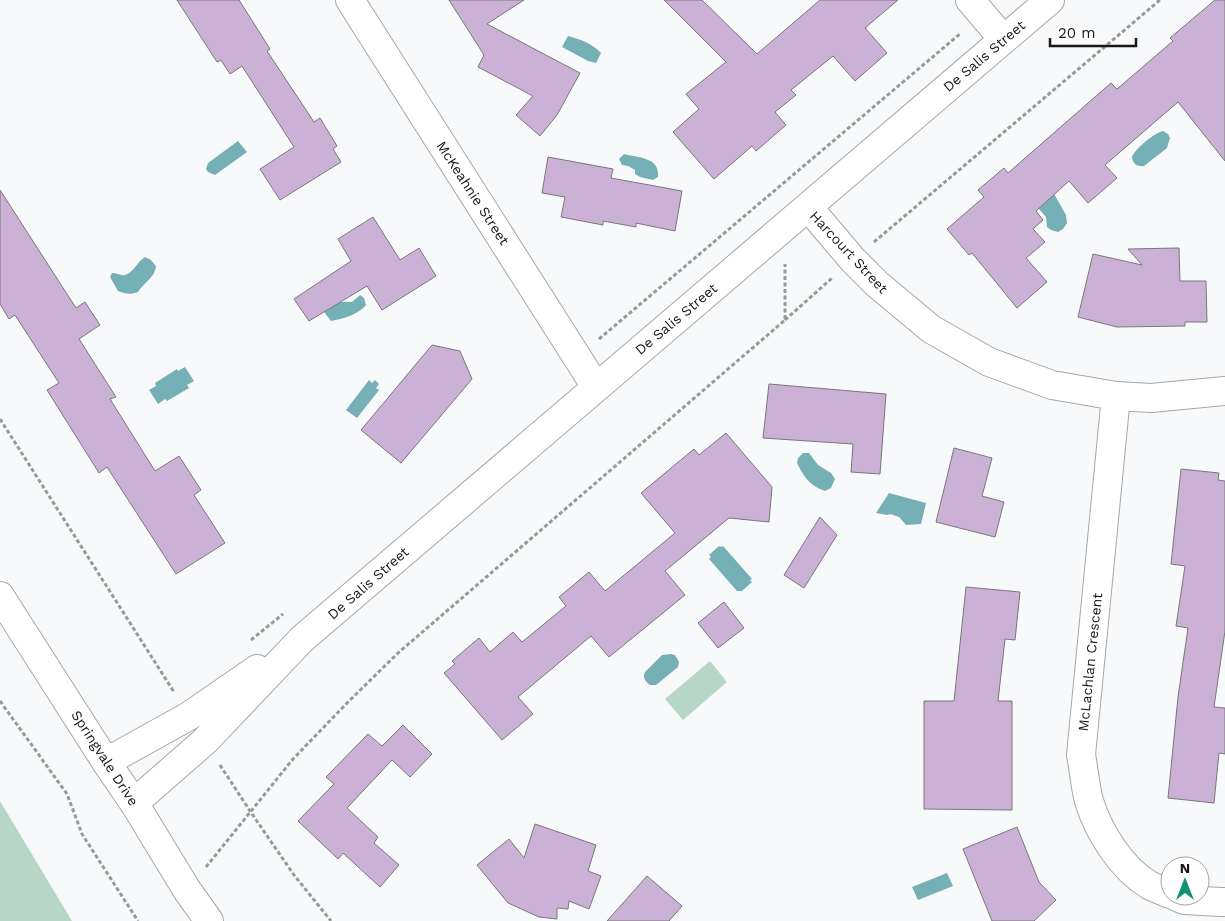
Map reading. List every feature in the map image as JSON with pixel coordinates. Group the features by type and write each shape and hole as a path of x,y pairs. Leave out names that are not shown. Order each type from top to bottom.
{"street":[{"name":"McKeahnie Street","path":"350,0 596,387"},
{"name":"De Salis Street","path":"134,803 205,741 302,639 1050,0"},
{"path":"976,7 1004,39"},
{"name":"Harcourt Street","path":"808,207 853,260 877,284 931,329 989,362 1052,385 1116,396 1151,398 1225,391"},
{"name":"McLachlan Crescent","path":"1116,396 1081,755 1089,800 1096,821 1118,858 1133,873 1149,885 1160,890"},
{"name":"Springvale Drive","path":"0,596 134,803 187,890 209,921"},
{"name":"De Salis Street","path":"106,762 189,716 302,639"},
{"path":"1210,901 1225,902"}],"path":[{"path":"187,890 293,759 398,653 853,260 1160,0"},
{"path":"578,357 976,7"},
{"path":"785,320 786,256"},
{"path":"0,419 189,716"},
{"path":"0,701 67,794 82,834 138,921"},
{"path":"205,741 250,812 294,874 331,921"}],"green space":[{"path":"710,661 727,682 683,720 665,699"},
{"path":"0,801 72,921 0,921"}],"water":[{"path":"568,36 586,42 598,50 601,53 596,63 588,61 562,47"},
{"path":"1163,131 1170,138 1167,148 1144,166 1139,166 1133,162 1132,157 1137,150 1150,138"},
{"path":"238,141 247,152 215,175 208,172 206,169 208,163"},
{"path":"624,154 652,162 658,170 658,177 653,180 635,174 635,170 622,165 619,159"},
{"path":"1053,192 1066,215 1067,223 1058,232 1047,227 1046,217 1031,200"},
{"path":"145,257 156,266 151,277 138,292 128,294 118,291 110,277 112,273 128,274"},
{"path":"360,295 364,298 366,305 355,313 331,321 324,312 340,302 352,302"},
{"path":"185,367 194,381 187,385 189,388 158,404 149,390 156,386 155,383 177,369 178,371"},
{"path":"369,380 372,383 375,380 379,384 376,388 379,390 357,418 346,410"},
{"path":"803,453 809,453 818,465 831,473 835,479 831,488 825,491 819,489 805,476 797,463 798,458"},
{"path":"889,493 926,503 921,524 906,525 899,517 876,513"},
{"path":"719,546 723,546 752,579 750,580 752,582 742,591 737,591 709,559 711,557 709,555"},
{"path":"662,655 675,655 679,662 678,667 656,685 650,685 644,678 645,672"},
{"path":"947,873 953,886 918,900 912,887"}],"building":[{"path":"177,0 239,0 270,49 267,51 314,122 320,118 337,146 333,149 341,162 280,200 260,169 294,147 242,66 230,74 221,60 217,62"},
{"path":"449,0 524,0 487,24 580,73 557,115 540,136 516,115 533,96 478,67 484,55"},
{"path":"664,0 702,0 757,54 820,0 898,0 865,28 887,53 855,81 833,56 791,90 796,95 775,112 786,125 756,151 752,146 714,179 673,132 699,109 686,94 726,62"},
{"path":"1215,0 1225,0 1225,161 1178,102 1105,165 1117,178 1088,203 1069,181 1036,211 1043,220 1033,229 1045,242 1026,258 1047,282 1017,308 972,253 969,255 947,229 984,197 978,190 1004,168 1008,173 1111,83 1117,89 1173,41 1170,38"},
{"path":"548,157 613,169 611,178 682,191 675,231 636,223 636,227 603,221 603,225 561,217 565,197 542,193"},
{"path":"0,190 76,308 85,302 100,325 79,339 116,397 110,399 155,471 179,456 201,490 194,495 225,543 176,574 107,467 99,473 47,390 59,383 15,315 9,319 0,304"},
{"path":"373,217 400,260 419,248 436,276 382,310 367,286 309,321 294,299 351,261 338,239"},
{"path":"1179,248 1180,281 1206,281 1207,322 1185,322 1185,326 1117,327 1078,317 1093,254 1142,265 1128,249"},
{"path":"432,345 460,351 472,379 401,463 361,430"},
{"path":"769,384 886,394 880,474 851,472 853,444 763,438"},
{"path":"726,433 772,487 769,522 729,518 665,571 685,595 609,657 591,636 518,697 533,714 502,740 444,673 455,664 452,661 479,638 490,652 513,632 522,642 566,606 559,597 589,572 605,591 675,533 641,493 694,449 699,455"},
{"path":"954,448 992,458 982,496 1004,502 995,537 936,522"},
{"path":"1181,469 1219,473 1218,480 1225,481 1225,631 1214,707 1225,708 1225,754 1219,753 1214,803 1168,798 1178,697 1188,628 1176,626 1185,566 1171,564"},
{"path":"820,517 837,535 804,588 784,575"},
{"path":"966,587 1020,592 1015,640 1005,639 998,701 1012,701 1012,810 924,809 924,701 954,701"},
{"path":"724,602 744,628 718,648 698,623"},
{"path":"403,725 432,754 410,777 392,760 347,808 378,837 374,843 399,865 380,887 343,853 338,859 298,821 334,784 326,777 368,734 382,746"},
{"path":"535,824 596,845 588,871 601,876 589,909 569,901 568,909 557,908 557,919 539,917 508,903 477,865 509,839 524,858"},
{"path":"1017,827 1039,882 1056,900 1034,921 992,921 963,849"},
{"path":"647,876 682,906 669,921 607,921"}]}
